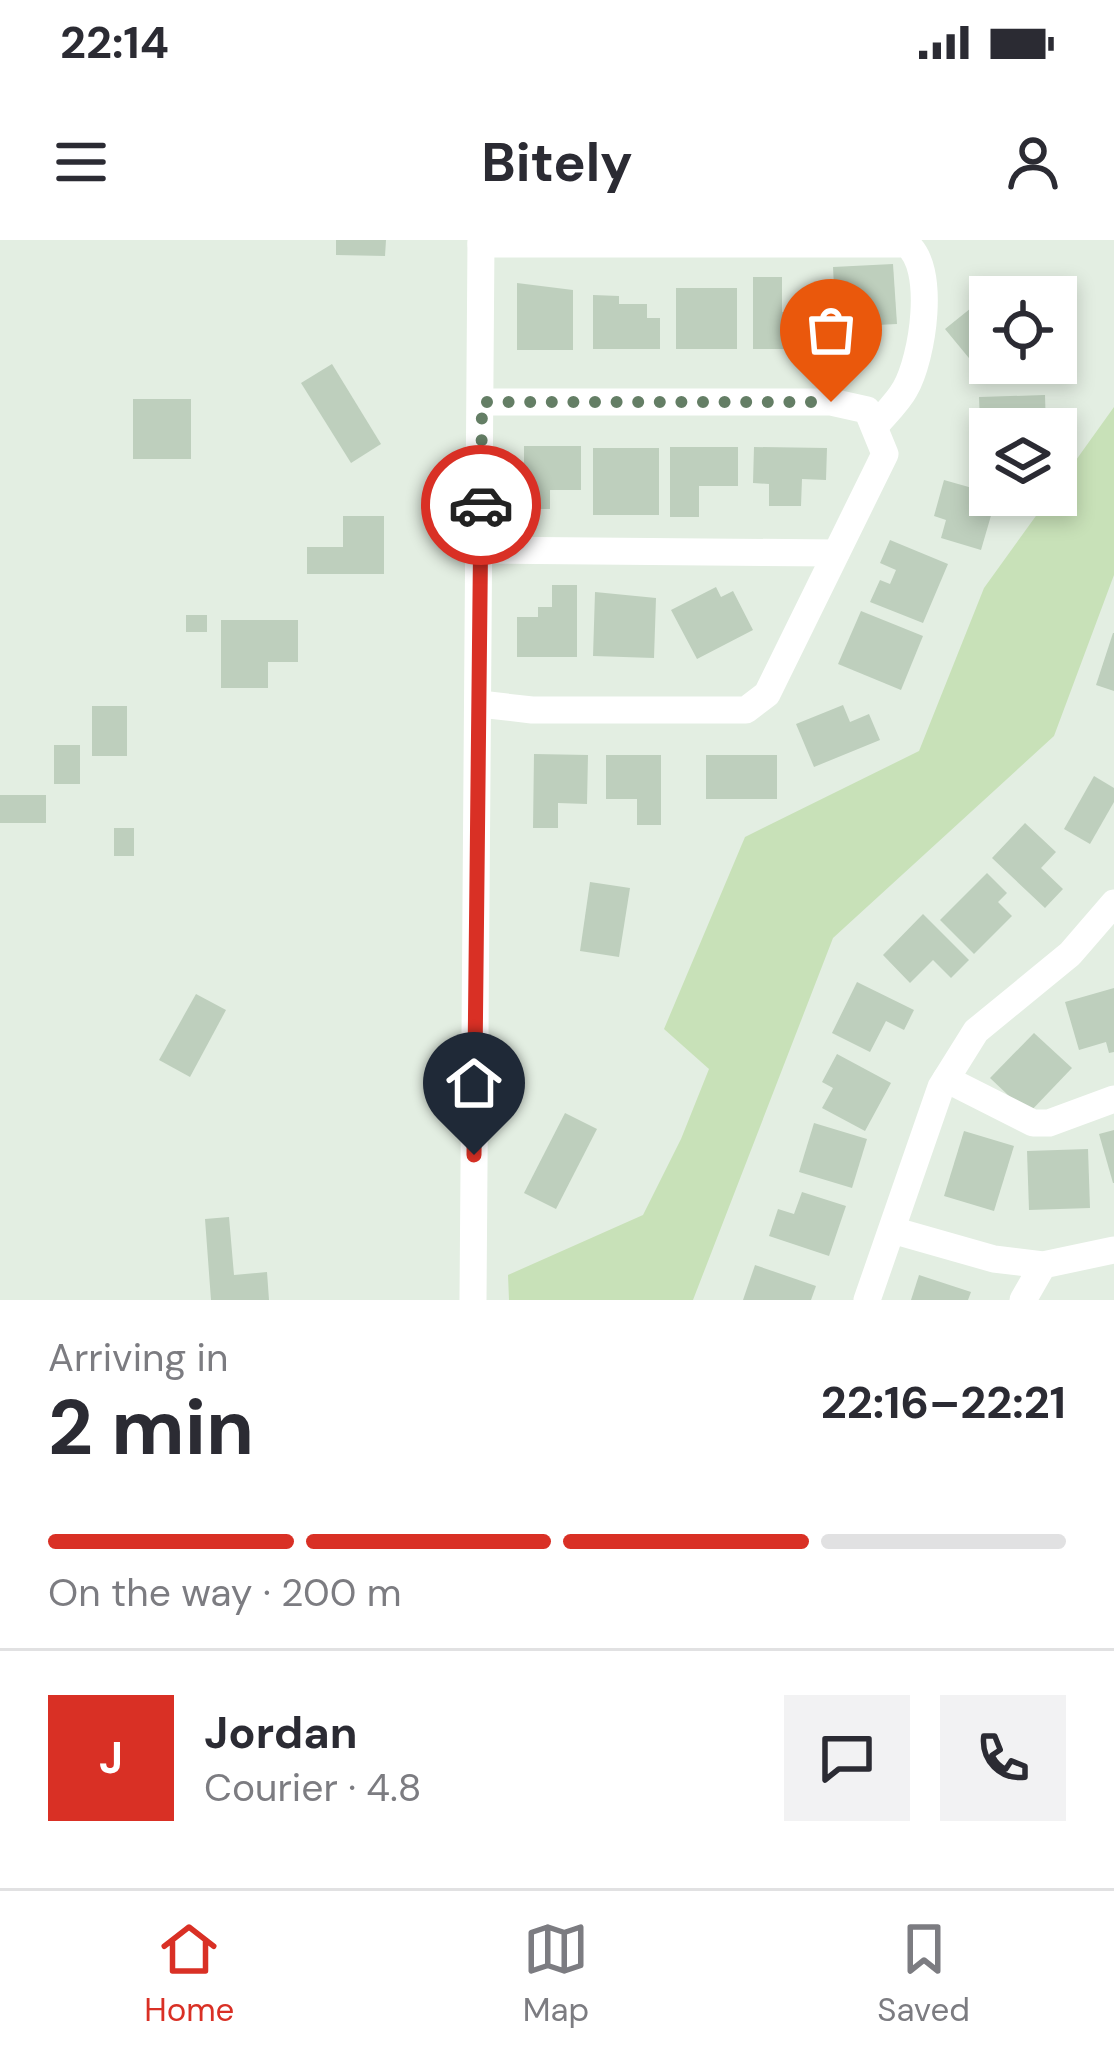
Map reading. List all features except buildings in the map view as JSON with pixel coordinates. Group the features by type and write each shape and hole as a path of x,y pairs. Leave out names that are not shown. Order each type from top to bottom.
{"street":[{"path":"473,1300 481,242 906,244 917,251 924,268 916,358 906,388 875,426"},
{"path":"480,704 532,710 746,710 767,694 885,454 867,410 831,402 482,402"},
{"path":"481,550 836,553"},
{"path":"867,1300 946,1079 976,1031 1070,954 1114,902"},
{"path":"946,1079 1033,1123 1049,1124 1114,1099"},
{"path":"892,1229 994,1259 1043,1265 1114,1250"},
{"path":"1023,1300 1043,1265"}],"green space":[{"path":"1114,407 1114,575 1054,736 833,938 693,1300 509,1300 508,1275 643,1215 709,1069 664,1029 745,837 919,751 984,588 1036,516 1077,516 1077,459"}],"way so far":[{"path":"481,505 482,402 831,402"}],"route":[{"path":"474,1155 481,505"}]}
